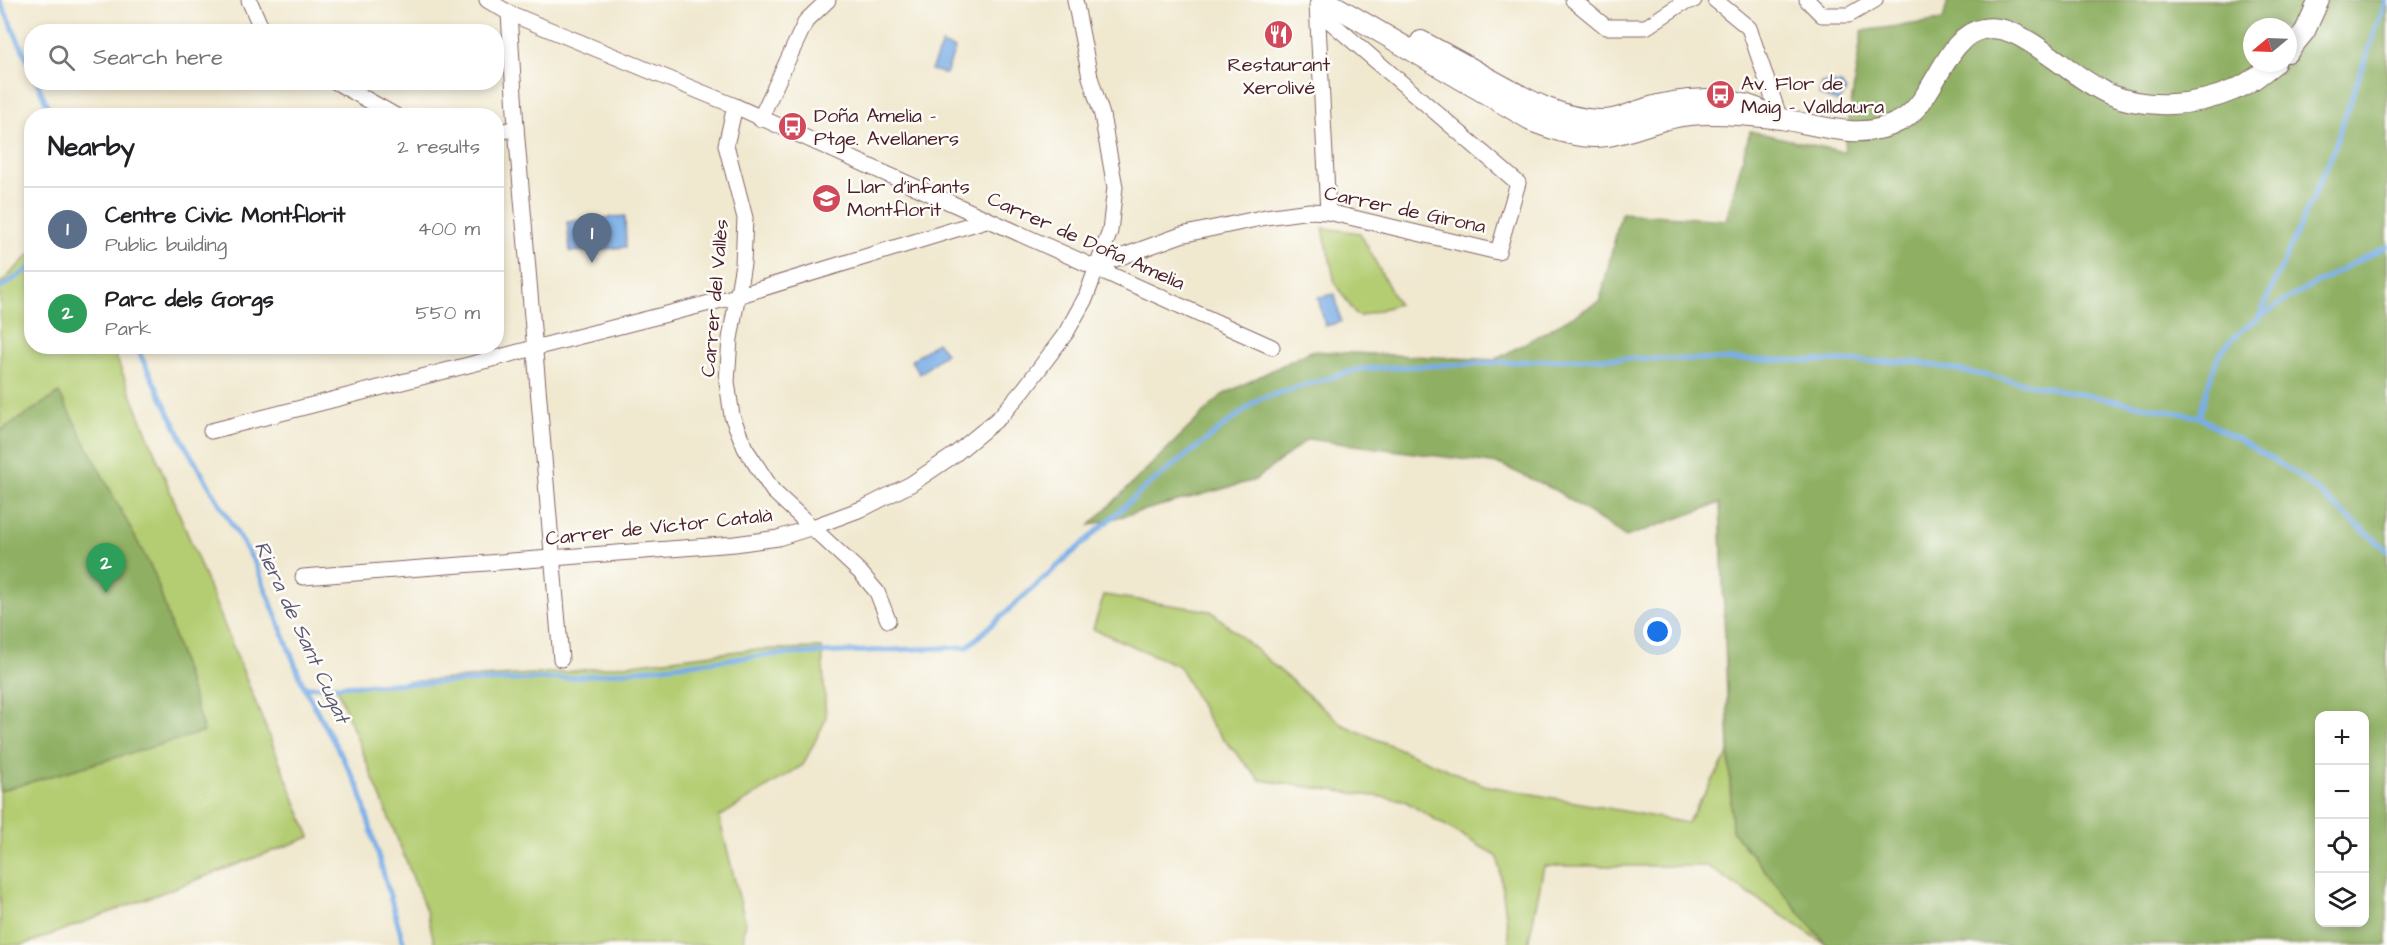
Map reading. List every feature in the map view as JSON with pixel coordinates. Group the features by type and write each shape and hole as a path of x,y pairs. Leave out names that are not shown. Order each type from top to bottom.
{"street":[{"path":"249,0 260,24"},
{"name":"Carrer de Doña Amelia","path":"487,0 509,12 735,106 986,220 1096,266 1272,347"},
{"path":"760,119 807,21 828,0"},
{"name":"Carrer de Víctor Català","path":"303,577 554,559 735,544 778,538 864,508 910,484 954,455 1000,417 1066,333 1086,297 1110,231 1115,187 1102,115 1090,77 1075,0"},
{"path":"1345,0 1542,106 1567,116 1600,120 1623,117 1646,108 1695,98 1744,105 1780,119"},
{"path":"1573,0 1606,27 1646,27 1681,4 1694,0"},
{"path":"1715,0 1749,28 1780,119"},
{"path":"1807,0 1822,15 1849,15 1875,0"},
{"path":"2297,41 2305,31 2319,0"},
{"path":"1320,4 1536,123 1564,133 1605,137 1672,117 1690,115 1780,119 1844,132 1873,130 1901,121 1924,99 1960,40 1984,28 2011,33 2109,94 2137,102 2173,104 2206,98 2234,90 2264,72"},
{"path":"1320,4 1328,212"},
{"name":"Carrer de Girona","path":"1096,266 1181,235 1266,217 1310,211 1328,212 1497,252 1518,183 1320,4"},
{"path":"509,12 516,128 561,659"},
{"path":"350,90 382,108"},
{"name":"Carrer del Vallès","path":"735,106 726,145 745,218 743,264 727,382 732,416 745,448 772,491 860,572 877,592 888,620"},
{"path":"504,131 516,128"},
{"path":"211,431 737,296 986,220"}],"green space":[{"path":"1948,0 2387,0 2387,945 1827,945 1732,831 1720,503 1626,537 1555,490 1499,464 1308,439 1255,480 1090,525 1222,395 1311,351 1495,360 1600,301 1621,213 1726,220 1750,131 1844,152 1862,31 1943,20"},
{"path":"1323,228 1360,233 1398,304 1361,316 1356,315 1335,283"},
{"path":"24,260 24,354 115,354 310,837 23,945 0,945 0,284"},
{"path":"59,393 155,575 204,732 0,791 0,431"},
{"path":"1104,595 1211,611 1343,725 1484,785 1687,823 1729,753 1732,831 1827,945 1707,866 1544,866 1528,945 1510,945 1498,857 1403,800 1260,780 1212,726 1179,666 1093,629"},
{"path":"822,648 826,719 803,765 719,817 745,921 743,945 435,945 427,913 336,686 566,672 747,650"}],"water":[{"path":"942,44 955,49 946,74 931,70"},
{"path":"1822,83 1841,84 1846,91 1839,102 1819,95"},
{"path":"625,216 626,247 570,252 567,222"},
{"path":"1335,294 1341,322 1325,326 1318,297"},
{"path":"937,342 946,353 920,374 911,361"}],"waterway":[{"path":"2259,317 2331,157 2386,0"},
{"name":"Riera de Sant Cugat","path":"0,1 24,53"},
{"name":"Riera de Sant Cugat","path":"41,90 48,108"},
{"path":"2199,417 2219,356 2248,325 2321,280 2387,246"},
{"path":"0,288 24,272"},
{"name":"Riera de Sant Cugat","path":"140,354 185,445 256,565 304,687 359,788 404,945"},
{"path":"304,687 569,678 767,655 967,647 1147,486 1259,399 1359,369 1594,358 1916,362 2199,417 2297,474 2387,550"}],"place":[{"name":"Restaurant Xerolivé","path":"1279,34"},
{"name":"Av. Flor de Maig - Valldaura","path":"1720,95"},
{"name":"Doña Amelia - Ptge. Avellaners","path":"793,127"},
{"name":"Llar d'infants Montflorit","path":"826,199"},
{"name":"Centre Civic Montflorit","path":"592,263"},
{"name":"Parc dels Gorgs","path":"106,593"}]}
